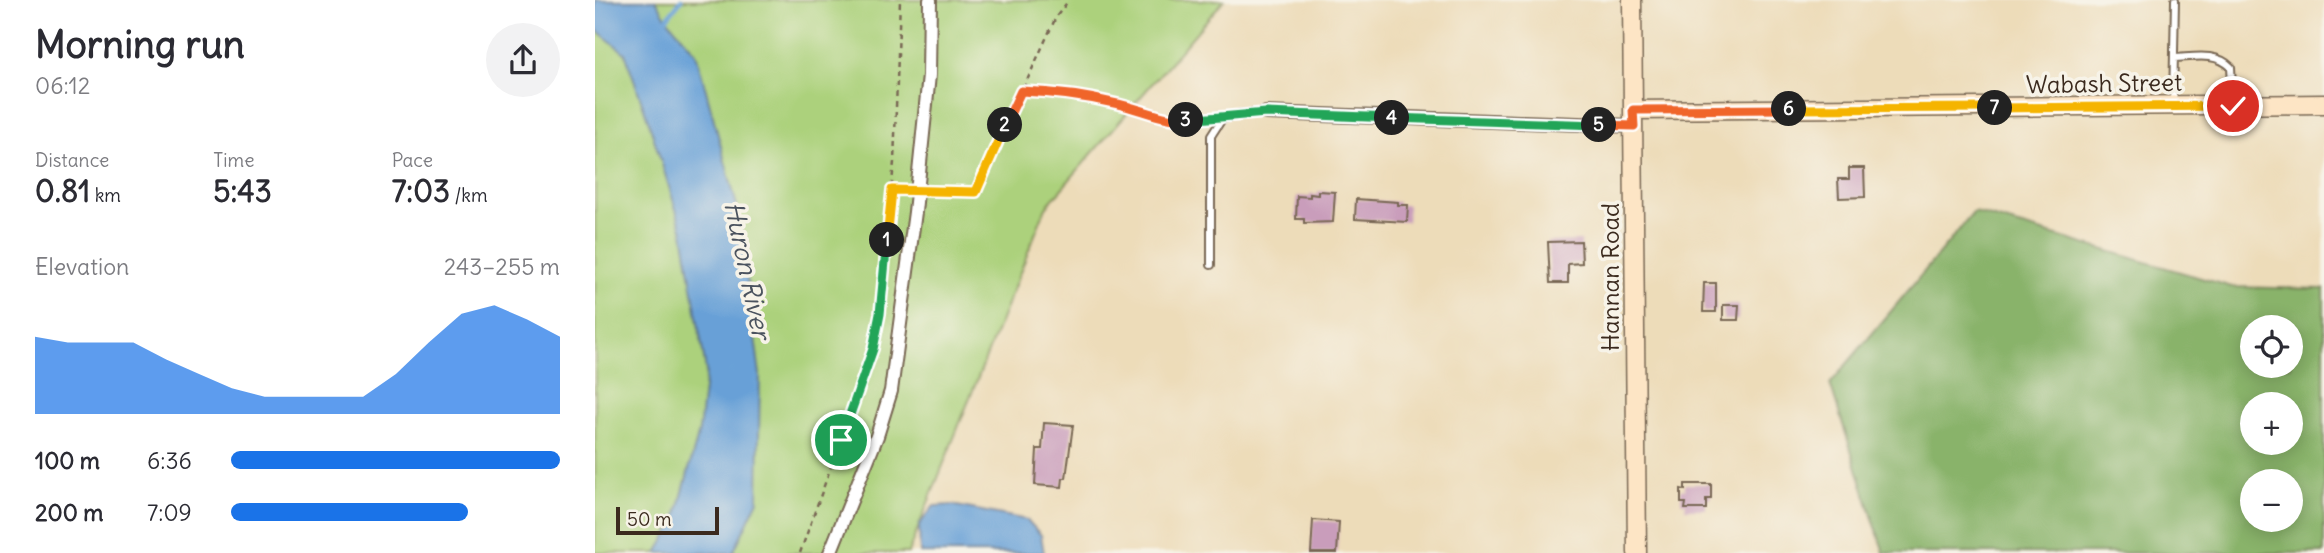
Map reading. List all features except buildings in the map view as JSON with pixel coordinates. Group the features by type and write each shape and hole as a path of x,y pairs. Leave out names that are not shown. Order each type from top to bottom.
{"street":[{"path":"830,553 877,436 891,391 929,75 930,0"},
{"name":"Hannan Road","path":"1632,0 1637,553"},
{"name":"Wabash Street","path":"1266,113 1634,118 2324,104"}],"lane":[{"path":"2173,106 2175,0"},
{"path":"2175,58 2211,57 2224,60 2231,67 2233,106"},
{"path":"1211,265 1212,136 1222,119 1240,114 1266,113"}],"path":[{"path":"800,553 873,349 880,314 892,190 899,0"},
{"path":"892,190 976,192 1056,17 1069,0"},
{"path":"1021,91 1061,93 1117,104 1174,120 1222,119"}],"green space":[{"path":"595,0 1224,0 1046,207 908,553 595,553"},
{"path":"1974,212 2232,287 2324,289 2324,553 1884,553 1830,384"}],"water":[{"path":"595,0 656,0 667,19 696,53 737,206 760,374 758,500 733,553 657,553 675,522 699,431 706,371 683,232 625,53 595,29"},
{"path":"952,505 1027,520 1041,535 1044,553 920,553 919,525 934,506"}],"waterway":[{"path":"664,22 681,0"}],"route":[{"path":"841,440 873,349 880,314 892,190 954,194 976,192 1021,91 1061,93 1117,104 1174,120 1222,119 1240,114 1266,113 1634,126 1633,110 2233,106"}],"water label":[{"name":"Huron River","path":"748,270"}]}
